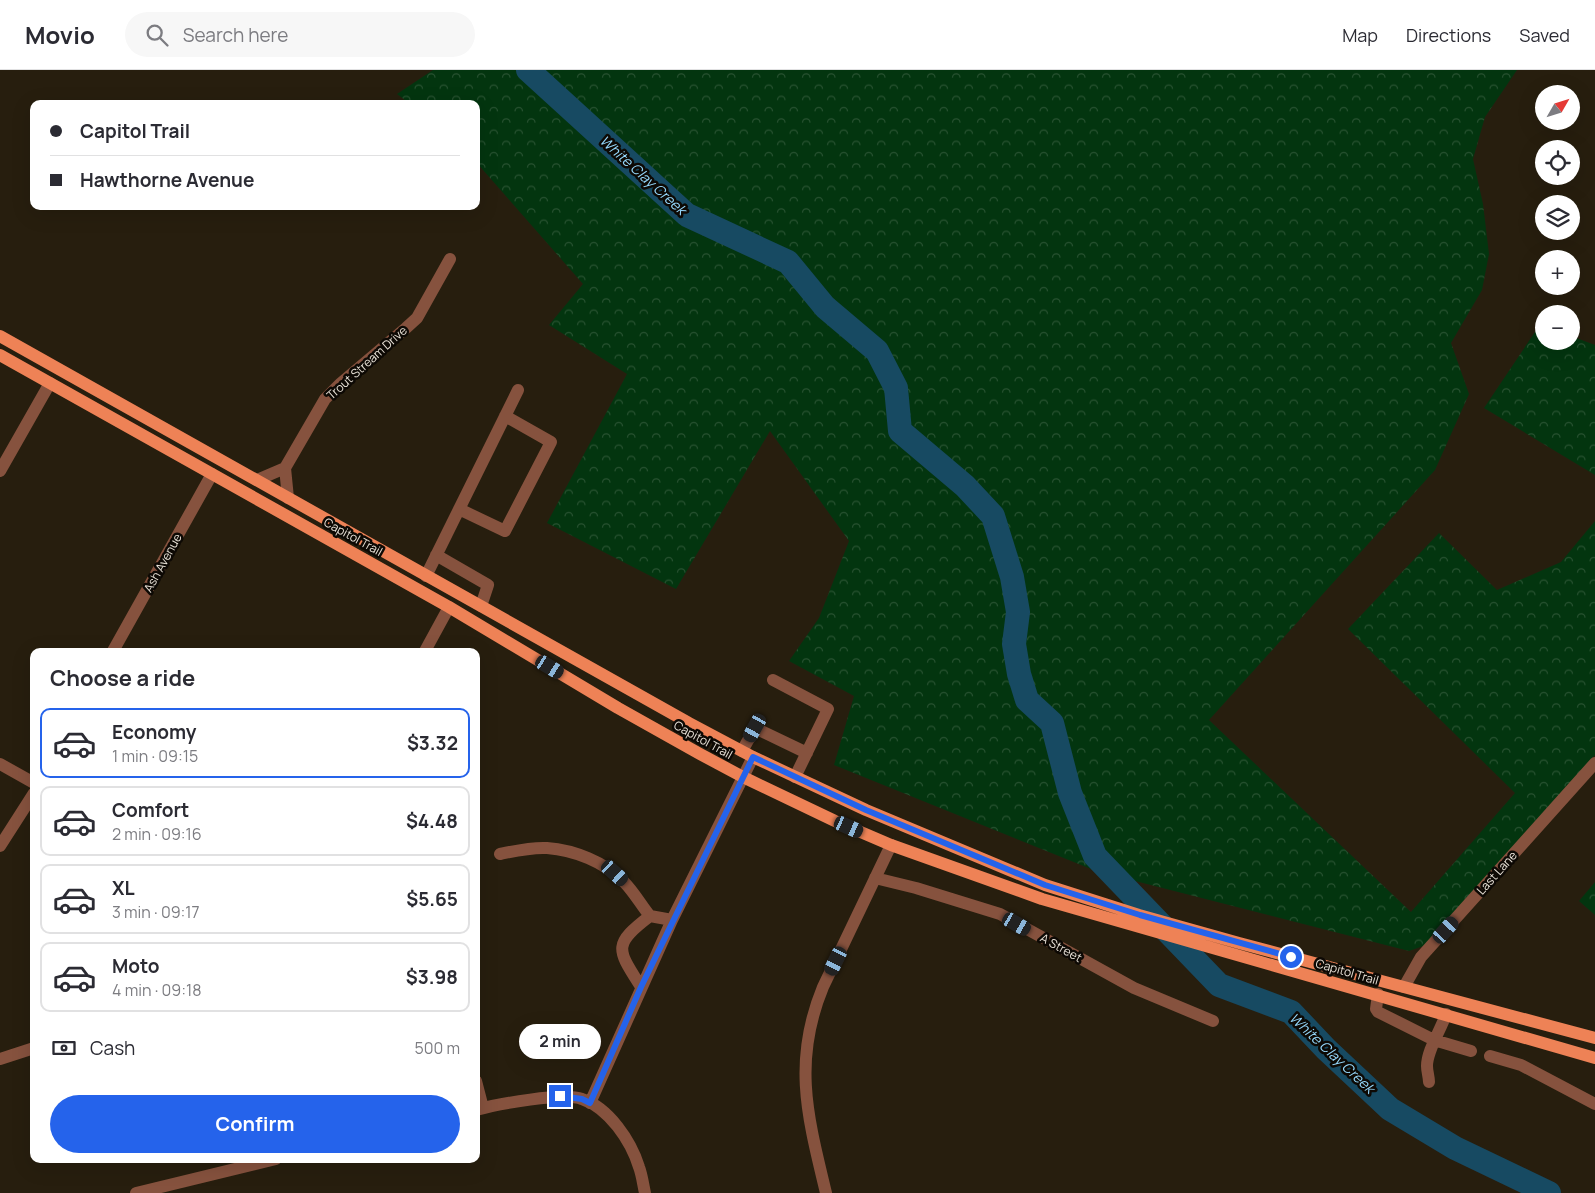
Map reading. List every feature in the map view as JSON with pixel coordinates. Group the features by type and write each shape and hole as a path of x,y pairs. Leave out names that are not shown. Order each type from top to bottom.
{"main road":[{"name":"Capitol Trail","path":"0,336 426,576 753,757 882,817 1045,885 1158,920 1595,1038"},
{"name":"Capitol Trail","path":"0,355 449,608 618,708 743,777 835,821 891,845 1042,899 1378,994 1595,1058"}],"street":[{"name":"Trout Stream Drive","path":"285,468 325,400 341,383 417,318 450,260"},
{"path":"0,471 50,383"},
{"path":"426,576 518,390"},
{"path":"459,509 505,531 551,442 505,416"},
{"path":"256,480 285,468 288,498"},
{"name":"Ash Avenue","path":"115,648 212,474"},
{"path":"436,555 488,585 481,606"},
{"path":"427,648 449,608"},
{"path":"773,680 828,709 795,777"},
{"path":"742,750 755,728 807,753"},
{"path":"590,1103 672,920 753,757"},
{"name":"Last Lane","path":"1404,987 1421,957 1595,763"},
{"path":"0,764 30,781"},
{"path":"0,846 30,799"},
{"path":"826,1193 808,1109 805,1068 808,1034 814,1010 823,987 891,845"},
{"path":"500,854 529,848 546,848 562,850 590,859 615,873 625,882 650,916 672,920"},
{"name":"A Street","path":"875,878 916,888 1000,914 1134,988 1213,1021"},
{"path":"641,987 627,964 622,946 630,931 650,916"},
{"path":"1378,994 1376,1009 1378,1012 1434,1040 1471,1051"},
{"path":"1430,1082 1427,1065 1434,1040 1443,1025 1446,1014"},
{"path":"0,1059 30,1049"},
{"path":"1490,1056 1521,1065 1595,1104"},
{"path":"480,1109 560,1096 582,1099 590,1103 603,1111 622,1131 639,1166 645,1193"},
{"path":"136,1193 260,1163"}],"green space":[{"path":"433,70 1517,70 1485,117 1473,159 1483,204 1489,254 1482,290 1451,343 1469,394 1435,470 1209,720 1411,912 1515,793 1348,629 1439,533 1497,590 1561,562 1595,521 1595,755 1429,944 1409,951 1096,871 834,765 854,696 789,661 819,618 849,541 770,431 676,589 547,523 627,374 549,325 583,284 480,167 480,100 405,100 397,94"},
{"path":"1535,332 1535,350 1580,350 1580,339 1595,345 1595,475 1484,408"},
{"path":"1595,882 1595,915 1579,901"}],"waterway":[{"name":"White Clay Creek","path":"528,70 687,215 788,262 825,307 877,351 896,388 900,431 965,486 993,516 1012,577 1018,612 1014,644 1019,674 1027,700 1052,723 1070,793 1095,856 1219,985 1291,1012 1326,1049 1390,1109 1455,1148 1549,1193"}],"route":[{"path":"560,1096 582,1099 590,1103 641,987 753,757 866,810 1045,885 1140,915 1291,957"}]}
